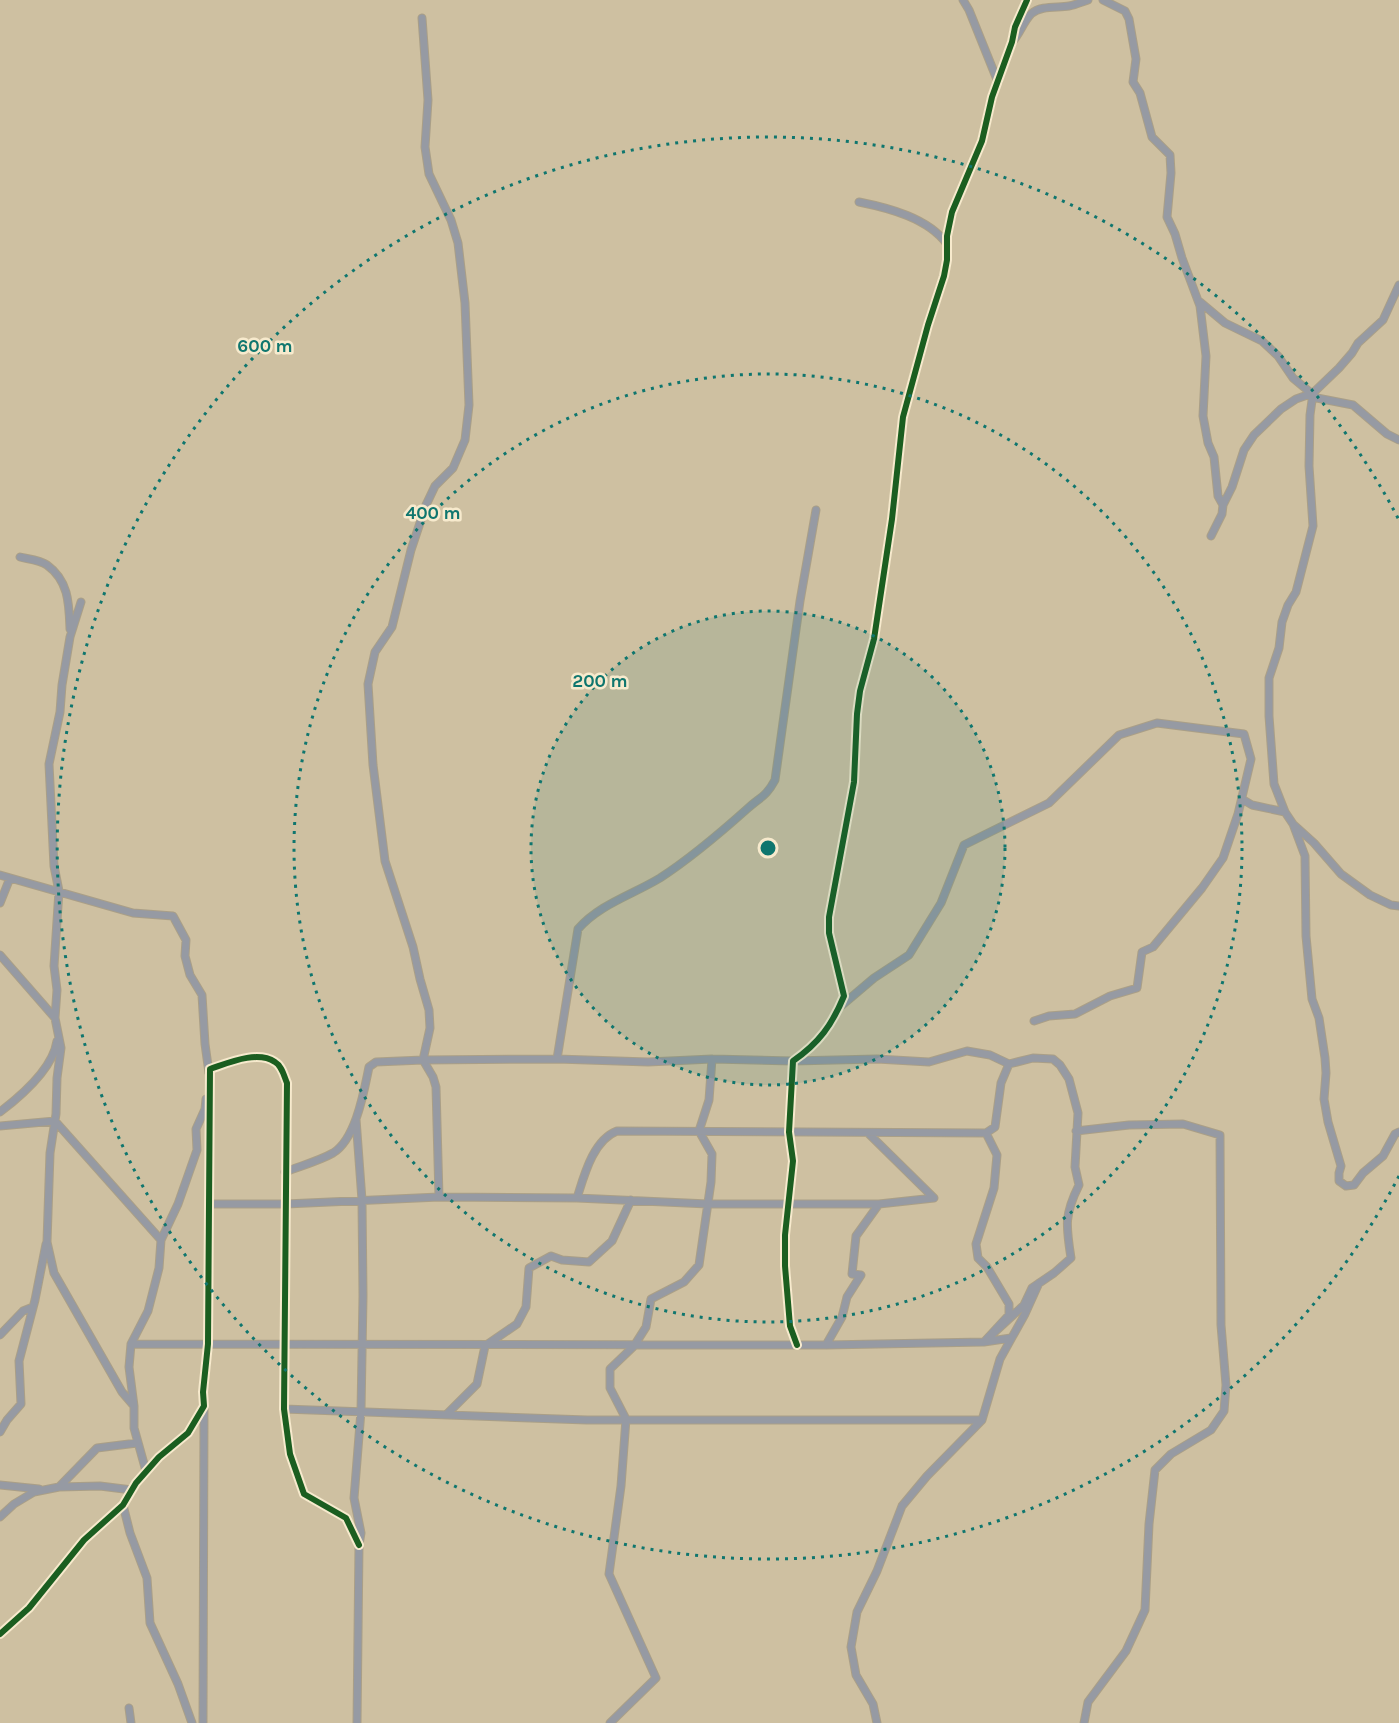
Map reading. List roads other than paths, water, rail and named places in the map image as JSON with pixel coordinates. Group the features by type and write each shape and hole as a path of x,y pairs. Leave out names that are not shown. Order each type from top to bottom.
{"street":[{"path":"963,0 998,82"},
{"path":"792,1061 812,1048 839,1008 844,996 829,933 828,917 854,782 860,691 874,639 892,519 903,417 944,276 946,236 952,212 982,141 992,97 1012,42 1015,27 1027,0"},
{"path":"1012,42 1032,14 1038,10 1048,7 1072,6 1088,0"},
{"path":"1103,0 1125,11 1129,19 1136,59 1133,82 1140,93 1152,136 1170,155 1171,172 1167,217 1198,300 1203,324 1206,356 1203,416 1208,443 1214,457 1218,496 1223,505"},
{"path":"422,18 428,100 425,147 429,174 451,220 458,243 465,303 469,405 465,440 453,468 435,486 426,505 411,550 392,627 375,652 368,684 373,765 385,861 413,947 429,1010 430,1028 423,1059 436,1087 439,1197"},
{"path":"859,202 908,215 935,232 947,244"},
{"path":"1211,536 1222,514 1223,505 1232,487 1244,450 1254,435 1296,399 1313,393 1339,368 1358,343 1383,320 1399,285"},
{"path":"1198,300 1225,323 1262,341 1278,356 1293,378 1317,398 1353,405 1387,434 1399,440"},
{"path":"1313,393 1309,466 1313,526 1296,592 1282,622 1279,648 1269,678 1272,772 1285,812 1293,824 1305,856 1306,936 1312,999 1319,1018 1325,1059 1325,1110 1341,1166 1339,1181 1346,1186 1354,1185 1373,1163 1383,1156 1395,1134 1399,1132"},
{"path":"557,1059 578,929 589,916 658,879 711,842 752,804 769,792 775,780 800,601 816,510"},
{"path":"20,557 46,564 60,579 69,597 70,637"},
{"path":"0,1432 21,1404 19,1361 47,1242 50,1153 61,1048 56,1018 57,990 54,966 59,891 54,866 49,764 60,712 70,637 81,602"},
{"path":"839,1008 867,984 909,955 941,903 964,845 1049,803 1119,735 1157,723 1244,734 1251,759 1242,799 1223,858 1202,888 1153,947 1142,952 1137,988 1110,996 1075,1014 1049,1016 1034,1021"},
{"path":"1242,799 1252,805 1285,812"},
{"path":"1293,824 1314,843 1341,874 1370,895 1391,905 1399,906"},
{"path":"0,875 133,912 172,916 186,940 185,956 190,975 202,995 205,1044 210,1069 208,1344 203,1392 203,1723"},
{"path":"0,903 10,878"},
{"path":"0,955 56,1018"},
{"path":"0,1112 19,1098 39,1077 56,1047 58,1031"},
{"path":"285,1172 334,1152 343,1142 356,1119 369,1067 372,1064 423,1059 648,1062 712,1059 792,1061 877,1059 929,1062 967,1051 990,1055 1009,1064 1033,1058 1053,1059 1069,1079 1078,1113 1075,1167 1079,1185 1071,1200 1066,1220 1071,1258 1054,1273 1032,1287 1024,1305 984,1342"},
{"path":"210,1069 253,1058 263,1058 275,1062 287,1083 284,1408 290,1454 304,1494 345,1518 358,1545"},
{"path":"610,1723 656,1678 609,1574 621,1486 626,1419 610,1388 610,1369 634,1346 646,1327 651,1299 684,1282 699,1265 708,1204 712,1154 699,1131 709,1100 712,1059"},
{"path":"792,1061 789,1132 794,1161 785,1235 787,1300 790,1326 797,1345"},
{"path":"577,1198 593,1156 608,1134 627,1130 986,1133 995,1127 1001,1083 1009,1064"},
{"path":"146,1471 134,1428 129,1367 131,1344 148,1311 159,1268 161,1240 178,1204 197,1150 196,1129 205,1109 210,1069"},
{"path":"356,1119 362,1200 363,1345 361,1411 354,1498 361,1533 358,1545 357,1723"},
{"path":"55,1121 161,1240"},
{"path":"0,1126 55,1121"},
{"path":"1076,1131 1130,1125 1183,1124 1220,1136 1221,1325 1226,1385 1224,1411 1211,1430 1171,1455 1155,1470 1149,1524 1145,1610 1126,1652 1088,1702 1084,1723"},
{"path":"210,1204 286,1204 439,1197 577,1198 708,1204 879,1204 934,1198 868,1133"},
{"path":"984,1342 1008,1315 1009,1304 987,1267 978,1258 976,1244 994,1188 997,1155 986,1133"},
{"path":"447,1414 477,1384 485,1346 517,1324 526,1307 529,1268 551,1256 562,1260 589,1262 612,1241 631,1200"},
{"path":"826,1345 842,1317 847,1297 861,1275 852,1274 856,1236 879,1204"},
{"path":"47,1242 54,1273 122,1392 134,1406"},
{"path":"877,1723 873,1704 856,1675 851,1647 857,1612 877,1571 902,1506 927,1476 982,1420 1000,1359 1026,1314 1039,1283"},
{"path":"0,1335 23,1311 33,1307"},
{"path":"131,1344 826,1345 984,1342 1011,1338"},
{"path":"0,1634 29,1608 84,1540 123,1505 146,1471 159,1457 188,1433 204,1406"},
{"path":"284,1408 626,1419 982,1420"},
{"path":"61,1485 97,1448 137,1443"},
{"path":"0,1485 44,1490"},
{"path":"0,1517 14,1504 34,1492 61,1485 132,1490"},
{"path":"123,1505 130,1533 147,1578 150,1623 178,1684 192,1723"},
{"path":"129,1708 131,1723"}]}
